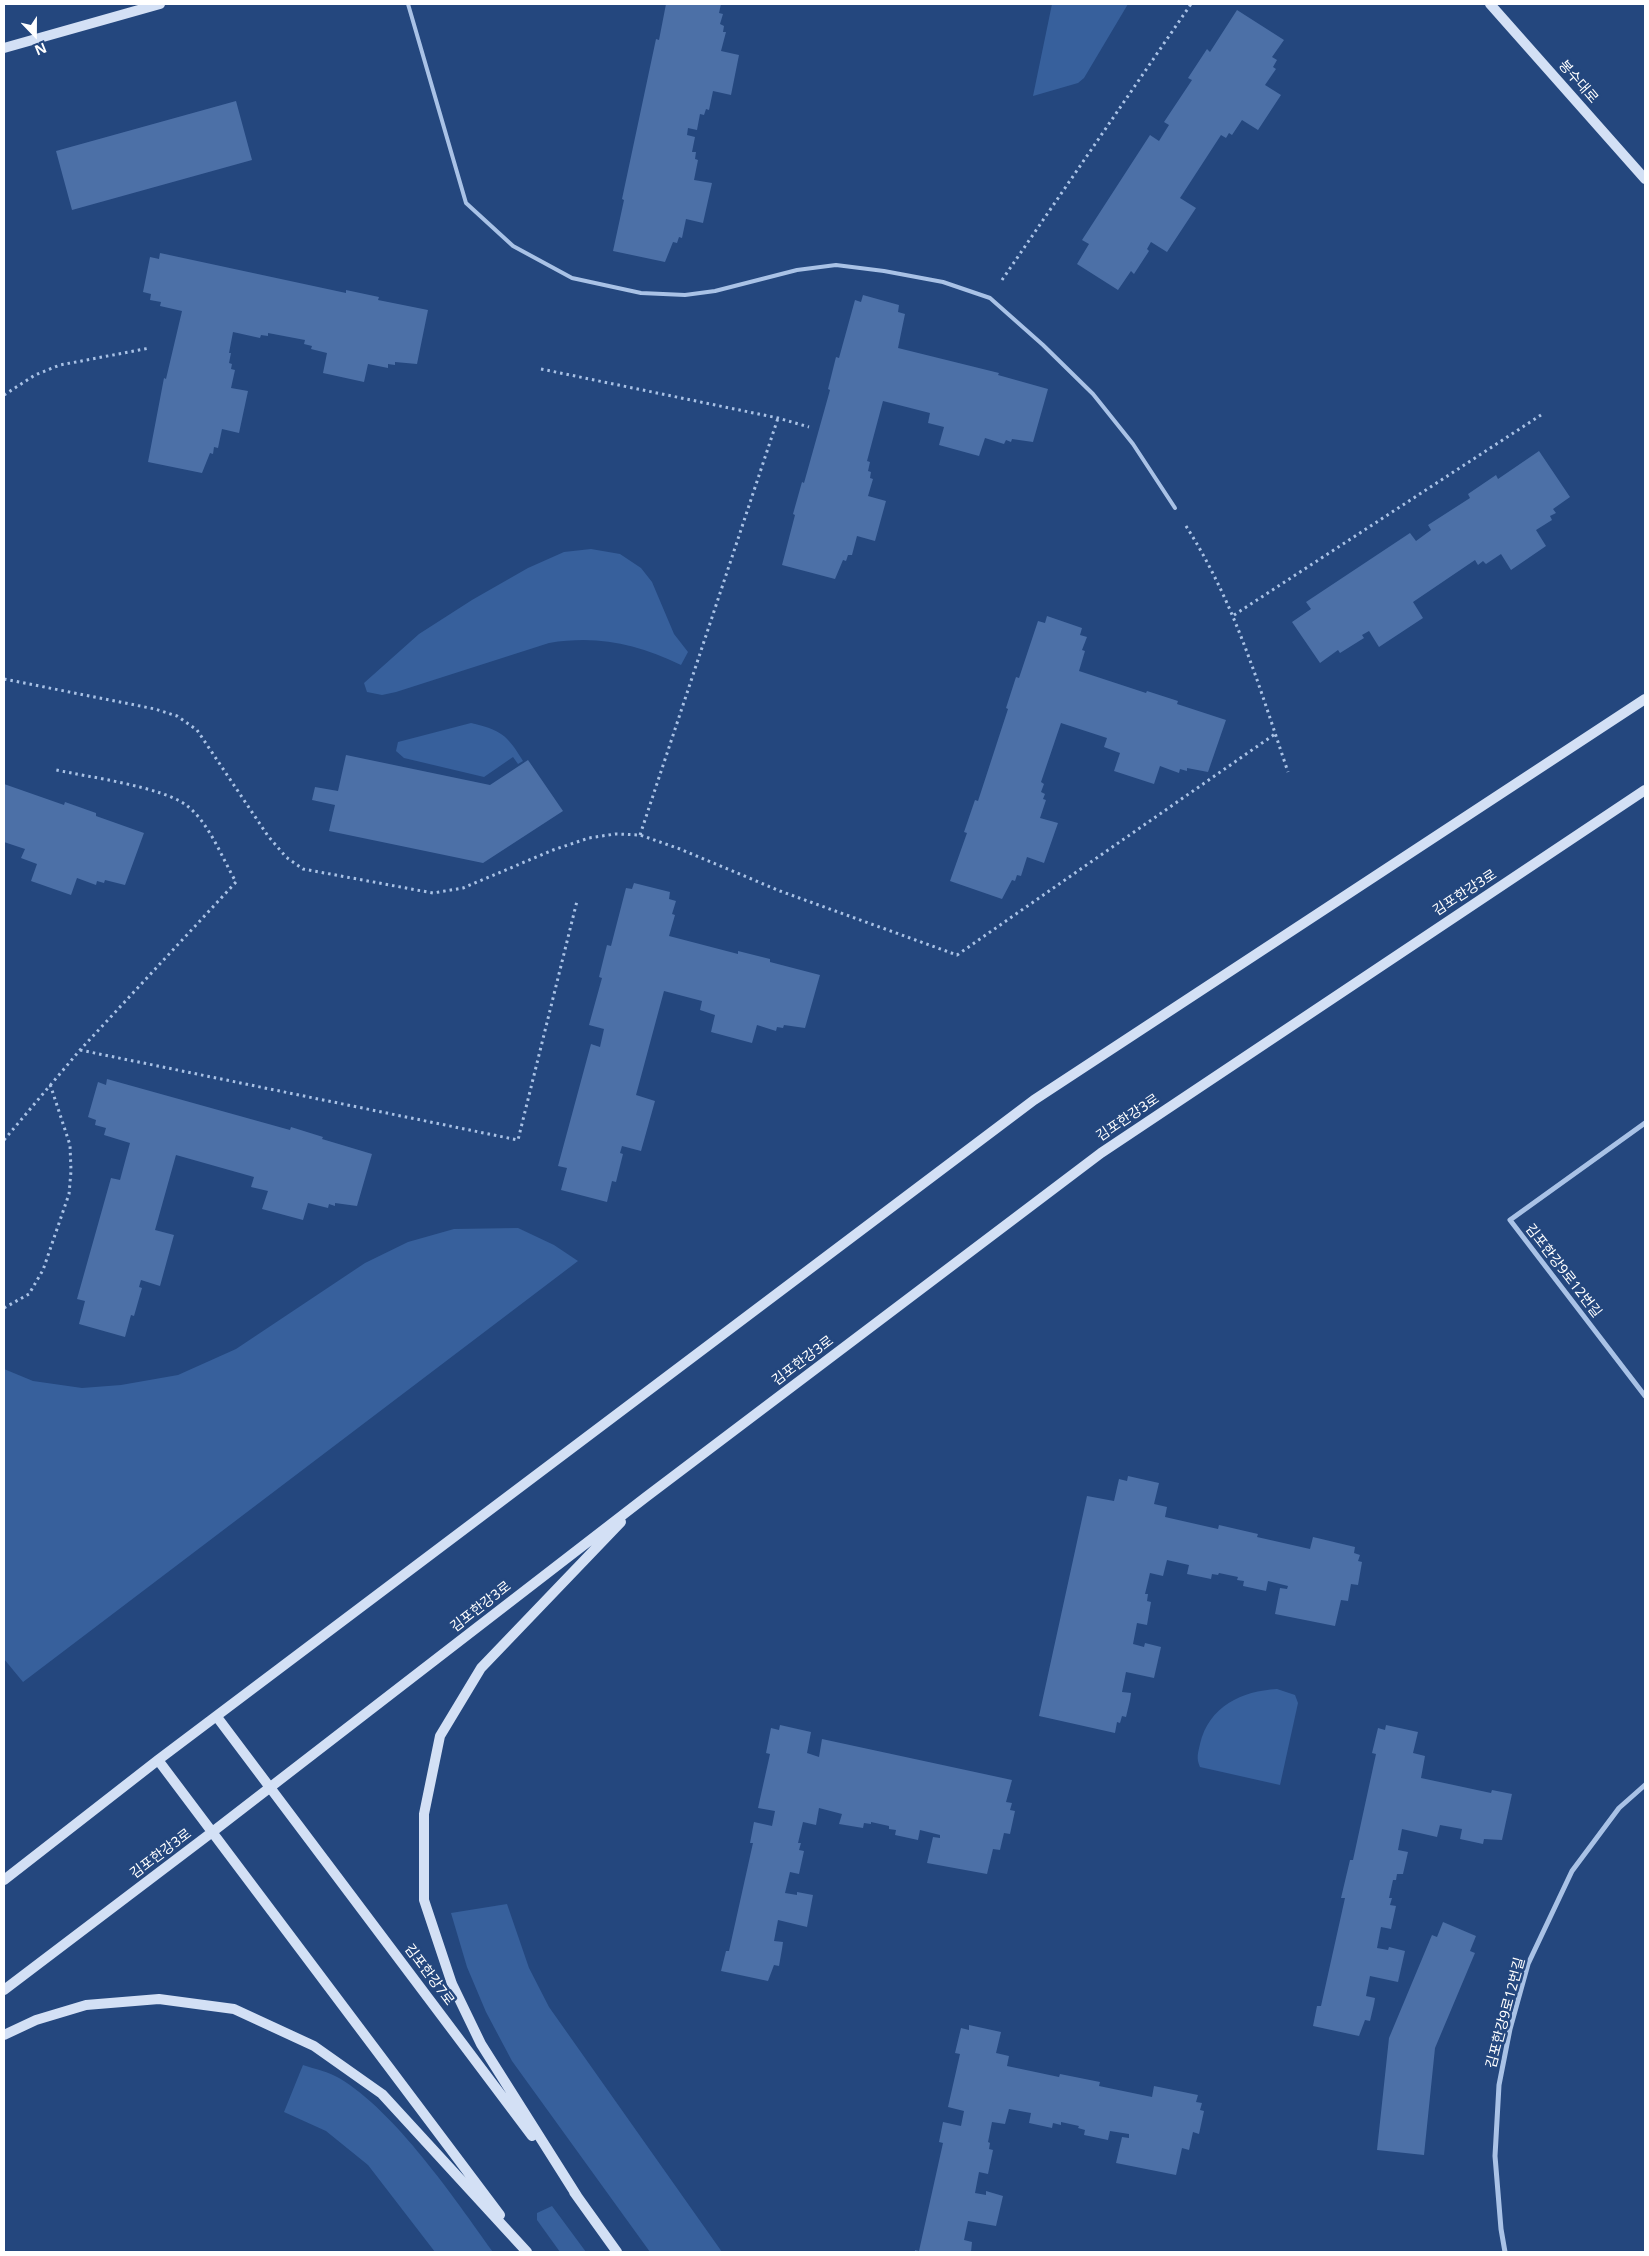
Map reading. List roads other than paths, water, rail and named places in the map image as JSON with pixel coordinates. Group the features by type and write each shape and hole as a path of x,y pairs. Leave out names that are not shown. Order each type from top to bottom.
{"main road":[{"path":"4,48 160,4"},
{"name":"봉수대로","path":"1490,4 1645,179"},
{"path":"4,1880 158,1760 1034,1100 1645,699"},
{"name":"김포한강3로","path":"4,1990 211,1833 646,1497 1101,1153 1645,790"},
{"path":"577,2196 481,2044 452,1984 424,1900 424,1814 440,1736 481,1668 646,1497"},
{"name":"김포한강7로","path":"217,1717 617,2252"},
{"path":"158,1760 211,1833 528,2252"},
{"path":"4,2035 36,2020 86,2006 159,1999 234,2009 314,2046 382,2094 528,2252"}],"street":[{"name":"김포한강9로12번길","path":"1645,1123 1510,1220 1645,1396"},
{"name":"김포한강9로12번길","path":"1505,2252 1501,2229 1495,2156 1498,2085 1510,2029 1528,1964 1572,1871 1619,1808 1645,1785"}],"lane":[{"path":"408,4 466,203 513,246 572,278 641,293 685,295 715,291 797,270 836,265 884,271 943,282 990,298 1043,345 1093,394 1134,444 1175,508"}]}
